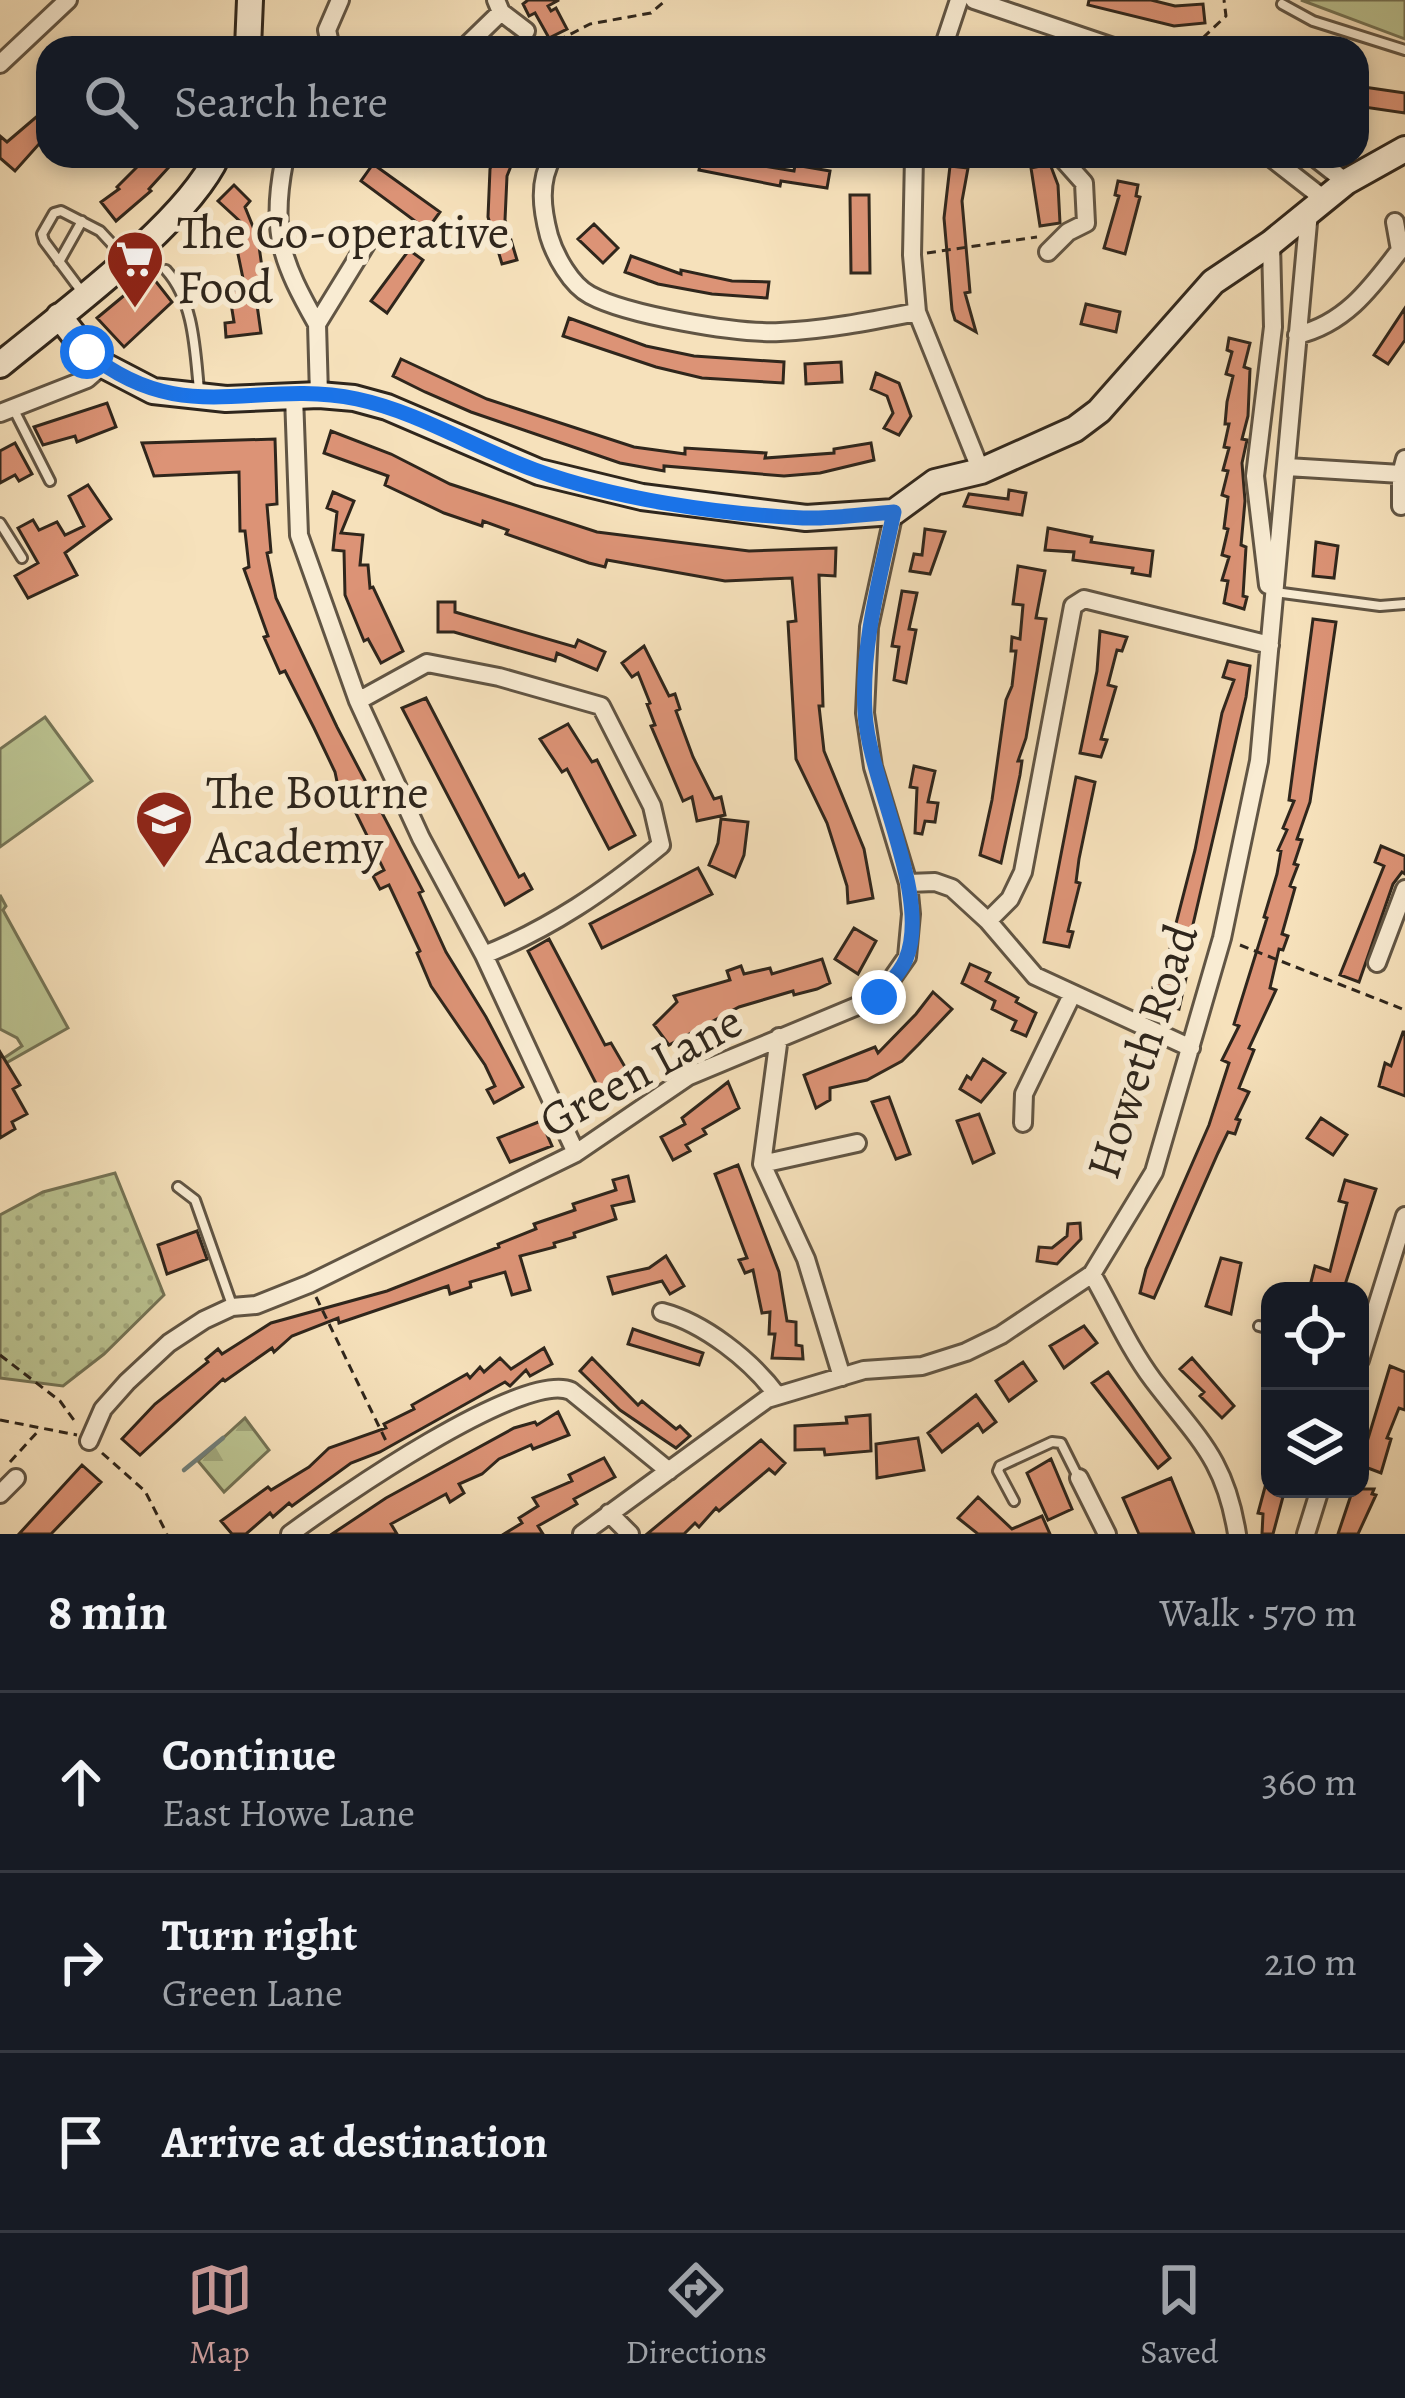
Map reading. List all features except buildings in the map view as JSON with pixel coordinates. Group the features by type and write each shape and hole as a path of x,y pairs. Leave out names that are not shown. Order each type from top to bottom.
{"street":[{"path":"0,64 68,0"},
{"path":"248,36 250,0"},
{"path":"328,36 340,0"},
{"path":"947,36 959,0"},
{"path":"974,0 1076,36"},
{"path":"474,36 499,6 526,31"},
{"path":"1060,31 1068,36"},
{"path":"59,316 103,365 153,391 200,398 306,395 372,402 539,472 625,494 806,518 894,512 935,482 981,471 1075,429 1099,411 1213,282 1271,243 1346,182 1405,149"},
{"path":"4,358 126,259 180,208 208,168"},
{"path":"283,168 276,205 280,248 317,324"},
{"path":"550,168 540,204 554,254 586,294 628,309 775,332 917,312"},
{"path":"914,168 917,312 981,471"},
{"path":"1048,252 1068,232 1086,223 1084,183 1071,168"},
{"path":"1281,168 1317,206"},
{"path":"1328,168 1346,182"},
{"name":"Howeth Road","path":"582,1534 777,1395 864,1370 922,1366 1001,1335 1092,1274 1154,1172 1222,938 1259,761 1297,335 1317,206"},
{"path":"1297,335 1322,329 1365,296 1400,250 1395,222"},
{"path":"368,241 317,324 306,395 298,535 358,701 576,1153"},
{"name":"Howeth Road","path":"1271,243 1273,327 1256,476 1272,622"},
{"path":"7,410 87,379 103,365"},
{"path":"1287,467 1403,466 1401,506"},
{"name":"Green Lane","path":"89,1441 103,1409 127,1382 169,1343 232,1307 256,1305 309,1284 576,1153 688,1076 879,997 907,957 911,914 908,883 873,767 865,713 869,627 894,512"},
{"path":"988,921 1010,899 1023,872 1073,606 1084,599 1270,645"},
{"path":"358,701 427,663 499,677 601,706 652,806 661,845 608,888 538,933 484,955"},
{"path":"908,883 945,884 988,921 1022,964 1072,995 1191,1048"},
{"path":"1377,963 1405,890"},
{"path":"1386,939 1405,948"},
{"path":"1023,1123 1024,1094 1072,995"},
{"path":"779,1037 762,1164 806,1259 842,1377"},
{"path":"762,1164 857,1143"},
{"path":"1369,1329 1405,1216"},
{"path":"1092,1274 1151,1378 1216,1462 1226,1481 1237,1534"},
{"path":"662,1312 684,1318 708,1334 766,1379 777,1395"},
{"path":"290,1534 362,1482 491,1408 560,1387 670,1471"},
{"path":"0,1494 16,1478"},
{"path":"1079,1478 1107,1534"},
{"path":"1306,1534 1317,1498"},
{"path":"609,1514 630,1534"}],"lane":[{"path":"1282,4 1313,21 1361,36"},
{"path":"1369,39 1405,50"},
{"path":"84,296 42,234 57,212 100,231 126,259"},
{"path":"59,262 82,221"},
{"path":"166,270 182,288 200,398"},
{"path":"7,410 50,481"},
{"path":"0,523 22,558"},
{"path":"1275,592 1380,606 1405,604"},
{"path":"178,1187 195,1200 232,1307"},
{"path":"1014,1501 998,1471 1000,1466 1052,1442 1061,1443 1079,1478"}],"path":[{"path":"568,36 590,25 651,13 666,0"},
{"path":"1205,36 1226,16 1224,0"},
{"path":"913,255 1068,232"},
{"path":"1222,938 1405,1010"},
{"path":"309,1284 397,1462"},
{"path":"0,1354 60,1401 89,1441 145,1491 167,1534"},
{"path":"0,1420 68,1431 89,1441"},
{"path":"16,1478 4,1468 41,1428"}],"green space":[{"path":"1301,0 1405,0 1405,39"},
{"path":"45,717 92,781 0,847 0,749"},
{"path":"0,895 6,906 3,910 68,1028 6,1063 4,1058 22,1046 0,1029"},
{"path":"115,1173 164,1295 104,1354 63,1386 0,1378 0,1215 43,1192"},
{"path":"245,1418 269,1450 224,1492 198,1461"}],"waterway":[{"path":"184,1470 223,1438"}],"place":[{"name":"The Co-operative Food","path":"135,310"},
{"name":"The Bourne Academy","path":"164,870"}],"route":[{"path":"87,352 117,374 153,391 226,399 319,394 372,402 539,472 591,487 806,518 894,512 869,627 865,713 873,767 908,883 911,914 907,957 879,997"}]}
